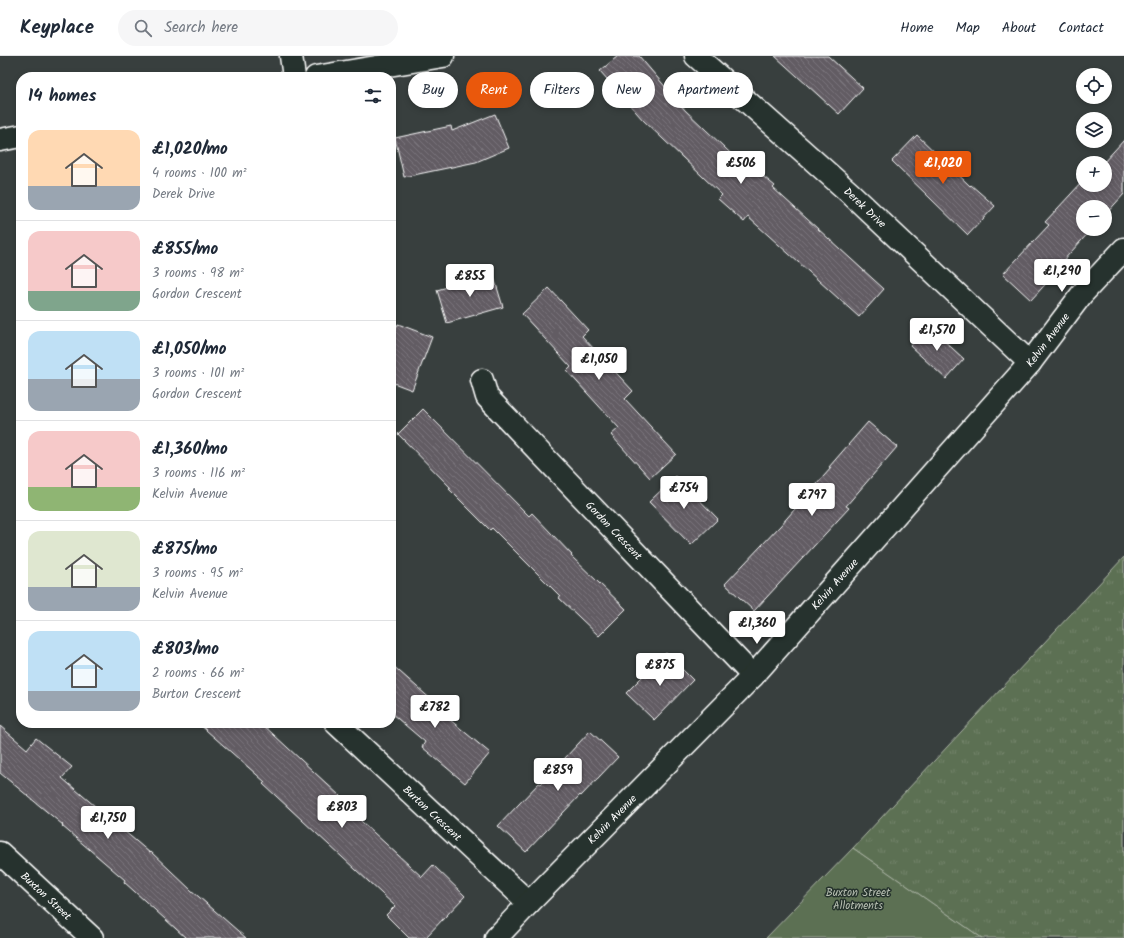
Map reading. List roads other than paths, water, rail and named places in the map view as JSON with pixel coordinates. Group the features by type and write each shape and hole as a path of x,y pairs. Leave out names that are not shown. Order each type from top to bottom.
{"street":[{"path":"291,56 293,72"},
{"path":"346,72 443,56"},
{"name":"Derek Drive","path":"696,56 850,193 1030,363"},
{"path":"0,140 16,137"},
{"name":"Kelvin Avenue","path":"496,938 753,676 1030,363 1082,294 1124,250"},
{"name":"Gordon Crescent","path":"482,380 487,397 753,676"},
{"name":"Burton Crescent","path":"341,728 529,903"},
{"name":"Buxton Street","path":"0,853 92,938"}],"park label":[{"name":"Buxton Street Allotments","path":"858,898"}]}
